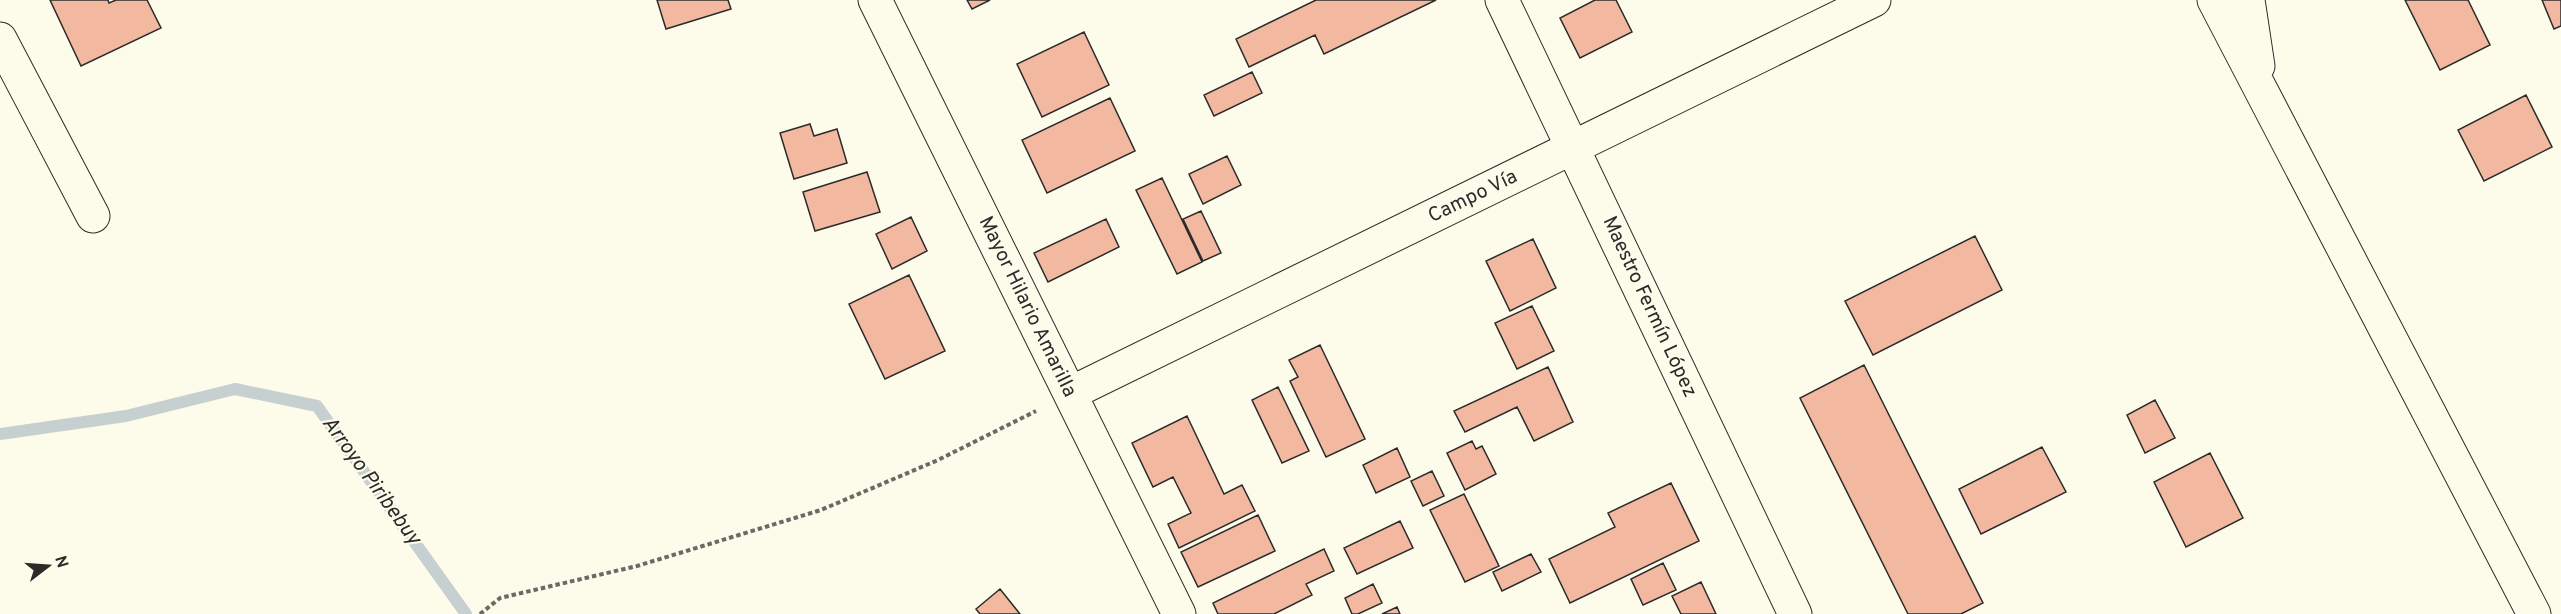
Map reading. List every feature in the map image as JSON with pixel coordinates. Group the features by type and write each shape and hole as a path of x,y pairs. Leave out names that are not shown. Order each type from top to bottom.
{"street":[{"name":"Mayor Hilario Amarilla","path":"875,0 1179,614"},
{"name":"Maestro Fermín López","path":"1502,0 1795,614"},
{"name":"Campo Vía","path":"1071,393 1874,0"},
{"path":"2214,0 2534,614"},
{"path":"2248,0 2261,91"},
{"path":"0,39 93,216"}],"path":[{"path":"480,614 500,598 637,566 821,510 938,460 1071,393"}],"building":[{"path":"50,0 108,0 109,3 116,0 147,0 161,28 81,66"},
{"path":"657,0 728,0 731,9 666,29"},
{"path":"967,0 990,0 972,9"},
{"path":"1316,0 1436,0 1324,54 1315,35 1249,67 1236,39"},
{"path":"1595,0 1616,0 1632,32 1580,58 1560,18"},
{"path":"2405,0 2468,0 2490,45 2440,70"},
{"path":"2542,0 2561,0 2561,26 2554,29"},
{"path":"1084,32 1109,85 1042,117 1017,64"},
{"path":"1252,72 1262,93 1214,116 1204,95"},
{"path":"2526,95 2552,147 2484,181 2458,130"},
{"path":"1110,98 1135,151 1047,193 1022,140"},
{"path":"810,124 814,136 837,129 847,163 794,179 780,133"},
{"path":"1227,156 1241,185 1203,204 1189,174"},
{"path":"867,172 880,212 815,231 803,192"},
{"path":"1162,178 1202,262 1177,274 1136,190"},
{"path":"1201,211 1221,253 1203,261 1183,219"},
{"path":"911,217 927,251 892,269 876,234"},
{"path":"1106,219 1119,247 1048,282 1034,253"},
{"path":"1975,236 2002,290 1873,355 1845,301"},
{"path":"1533,239 1556,288 1510,311 1486,261"},
{"path":"909,275 945,351 885,379 849,304"},
{"path":"1532,306 1554,351 1517,369 1495,323"},
{"path":"1320,345 1365,439 1326,457 1290,381 1298,377 1289,360"},
{"path":"1864,365 1983,603 1961,614 1908,614 1800,398"},
{"path":"1548,367 1573,422 1534,441 1517,407 1465,432 1454,411"},
{"path":"1278,387 1309,451 1282,463 1252,400"},
{"path":"2155,400 2175,438 2145,453 2127,415"},
{"path":"1187,416 1224,494 1242,485 1255,511 1179,548 1168,524 1191,513 1173,477 1153,487 1132,443"},
{"path":"1472,441 1476,449 1482,446 1496,474 1465,490 1447,453"},
{"path":"2042,447 2066,492 1981,534 1959,489"},
{"path":"1397,448 1410,477 1376,493 1363,465"},
{"path":"2210,453 2243,518 2186,547 2154,482"},
{"path":"1432,471 1444,496 1423,506 1411,481"},
{"path":"1671,483 1699,541 1570,603 1549,559 1615,527 1608,513"},
{"path":"1464,494 1499,566 1465,582 1430,510"},
{"path":"1258,515 1275,551 1198,587 1181,552"},
{"path":"1400,521 1413,548 1357,574 1344,548"},
{"path":"1324,549 1334,571 1306,584 1312,595 1274,614 1218,614 1213,603"},
{"path":"1531,554 1541,572 1502,591 1493,572"},
{"path":"1663,563 1676,590 1643,605 1631,579"},
{"path":"1701,582 1716,614 1681,614 1672,596"},
{"path":"1373,584 1382,603 1358,614 1352,614 1345,598"},
{"path":"1000,589 1020,614 980,614 976,609"},
{"path":"1397,607 1400,614 1382,614"}],"waterway":[{"name":"Arroyo Piribebuy","path":"0,434 126,416 235,389 317,406 466,614"}]}
